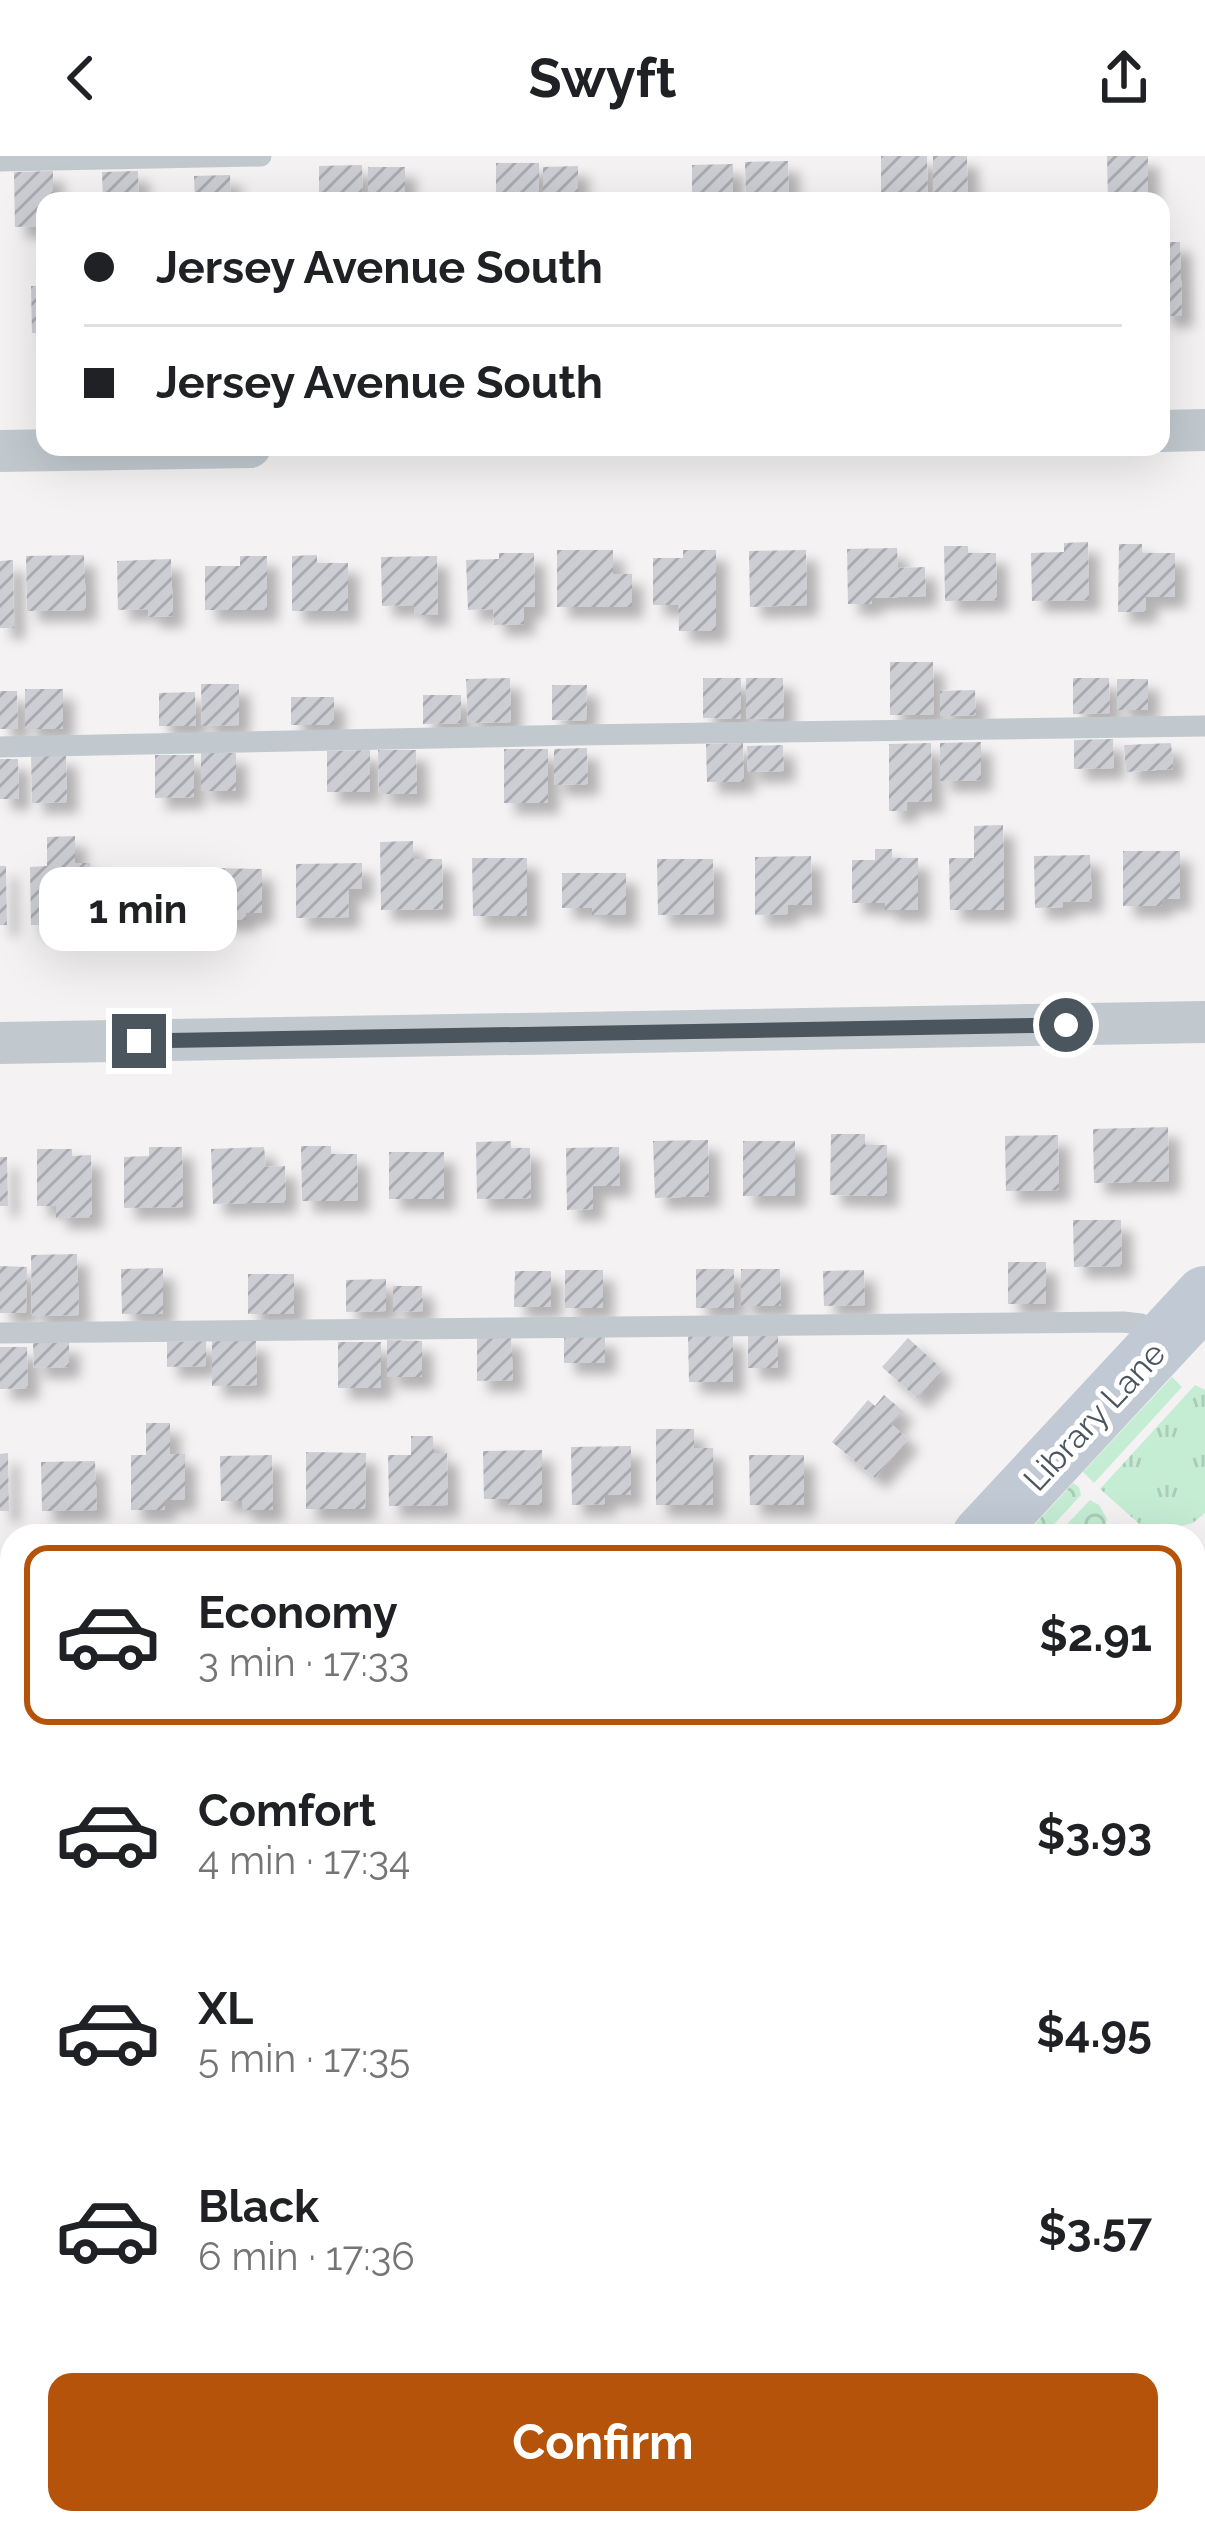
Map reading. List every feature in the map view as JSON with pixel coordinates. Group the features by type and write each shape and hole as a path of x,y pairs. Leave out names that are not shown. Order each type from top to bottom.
{"street":[{"path":"1170,431 1205,430"},
{"path":"0,452 36,451"},
{"path":"0,1043 1205,1022"},
{"name":"Library Lane","path":"993,1524 1205,1296"}],"lane":[{"path":"0,161 261,156"},
{"path":"0,747 1205,726"},
{"path":"0,1333 1123,1322 1141,1324 1162,1342"}],"green space":[{"path":"1172,1377 1182,1387 1094,1483 1083,1472"},
{"path":"1195,1385 1205,1390 1205,1513 1189,1524 1139,1524 1100,1489"},
{"path":"1073,1483 1079,1487 1081,1495 1054,1524 1035,1524"},
{"path":"1090,1500 1107,1519 1106,1524 1067,1524"}],"building":[{"path":"881,156 927,156 928,192 881,192"},
{"path":"933,156 967,156 968,192 933,192"},
{"path":"1107,156 1148,156 1148,192 1108,192"},
{"path":"788,161 789,192 746,192 745,162"},
{"path":"496,163 539,163 539,192 496,192"},
{"path":"733,164 733,192 692,192 692,165"},
{"path":"362,165 363,192 319,192 319,166"},
{"path":"578,166 578,192 543,192 543,167"},
{"path":"368,167 405,167 405,192 368,192"},
{"path":"53,171 53,192 36,192 36,226 15,227 14,172"},
{"path":"138,171 139,192 103,192 102,172"},
{"path":"230,175 231,192 195,192 194,176"},
{"path":"1170,242 1180,242 1182,316 1170,316"},
{"path":"31,286 36,286 36,333 32,333"},
{"path":"1088,542 1089,600 1032,601 1031,553 1064,552 1064,543"},
{"path":"1119,544 1142,544 1142,553 1175,553 1175,597 1146,597 1146,612 1118,612"},
{"path":"944,546 968,546 968,553 996,553 997,600 945,601"},
{"path":"897,548 898,568 925,567 926,596 848,604 847,549"},
{"path":"557,550 613,550 613,574 632,574 632,607 557,607"},
{"path":"683,550 716,550 716,631 679,631 678,605 653,605 653,558 683,558"},
{"path":"806,550 807,605 750,607 749,551"},
{"path":"499,553 534,553 535,607 524,607 524,624 494,625 493,609 468,610 466,560 499,559"},
{"path":"84,555 86,610 27,611 26,556"},
{"path":"317,555 317,563 348,563 348,611 292,611 292,556"},
{"path":"240,556 267,556 267,610 205,610 205,566 240,566"},
{"path":"437,556 438,615 415,615 414,605 382,606 381,557"},
{"path":"171,559 173,616 149,617 148,609 118,610 117,561"},
{"path":"13,560 14,628 0,628 0,561"},
{"path":"890,662 933,662 934,715 890,715"},
{"path":"510,678 511,722 468,723 466,679"},
{"path":"703,678 741,678 741,719 703,718"},
{"path":"746,678 783,678 784,718 746,719"},
{"path":"1073,678 1109,678 1110,713 1073,714"},
{"path":"1117,679 1148,679 1148,710 1117,710"},
{"path":"201,684 239,684 239,725 202,726"},
{"path":"552,685 587,685 586,721 552,720"},
{"path":"25,689 63,689 63,729 25,729"},
{"path":"975,690 976,715 940,716 940,691"},
{"path":"0,691 17,691 18,729 0,729"},
{"path":"195,692 196,726 159,726 159,693"},
{"path":"423,695 461,695 461,723 423,724"},
{"path":"291,697 334,697 334,725 291,725"},
{"path":"1113,739 1114,768 1074,769 1074,740"},
{"path":"981,742 981,780 940,781 940,743"},
{"path":"743,743 744,782 707,782 706,744"},
{"path":"931,743 932,801 907,802 907,811 889,811 889,744"},
{"path":"1171,743 1173,769 1126,772 1124,745"},
{"path":"783,745 784,771 748,772 747,746"},
{"path":"587,748 588,784 554,785 554,749"},
{"path":"504,749 548,749 548,803 504,803"},
{"path":"370,750 370,792 327,792 327,751"},
{"path":"378,750 416,750 417,794 379,794"},
{"path":"201,752 236,753 236,791 201,791"},
{"path":"31,755 66,755 67,802 32,803"},
{"path":"155,755 194,755 194,797 155,798"},
{"path":"0,759 18,759 19,799 0,799"},
{"path":"1003,825 1004,910 950,910 949,858 974,858 974,826"},
{"path":"75,836 75,863 90,863 90,916 68,916 69,925 31,925 30,867 47,866 47,837"},
{"path":"413,841 413,859 442,859 443,909 381,910 380,842"},
{"path":"875,849 892,849 892,858 918,858 918,910 852,903 852,860 875,860"},
{"path":"1123,851 1180,851 1180,899 1162,899 1162,906 1123,906"},
{"path":"1090,855 1092,901 1035,908 1034,856"},
{"path":"811,856 812,905 788,905 788,914 755,915 755,857"},
{"path":"472,858 527,858 527,916 473,916"},
{"path":"657,859 713,859 714,914 658,915"},
{"path":"362,863 362,889 348,889 349,917 296,918 296,864"},
{"path":"0,866 6,866 7,925 0,925"},
{"path":"210,868 262,869 262,913 246,913 246,920 210,920"},
{"path":"120,869 178,869 178,923 151,923 151,914 120,914"},
{"path":"562,873 626,873 626,915 592,915 592,908 562,908"},
{"path":"1168,1127 1169,1181 1094,1183 1093,1129"},
{"path":"831,1134 865,1134 865,1145 887,1145 887,1196 830,1195"},
{"path":"1058,1135 1059,1190 1006,1191 1005,1136"},
{"path":"708,1140 709,1196 655,1198 653,1141"},
{"path":"511,1141 511,1148 530,1148 531,1198 477,1199 476,1142"},
{"path":"743,1141 795,1141 795,1196 743,1196"},
{"path":"301,1146 331,1146 331,1154 357,1154 358,1201 302,1201"},
{"path":"149,1147 182,1147 183,1207 124,1208 124,1157 149,1156"},
{"path":"264,1147 266,1167 285,1166 286,1202 213,1204 211,1149"},
{"path":"619,1147 620,1186 593,1186 593,1209 567,1210 566,1148"},
{"path":"37,1149 72,1149 72,1156 91,1155 92,1217 56,1218 56,1206 37,1206"},
{"path":"389,1152 444,1152 444,1199 389,1199"},
{"path":"0,1157 7,1157 8,1206 0,1206"},
{"path":"1073,1220 1121,1220 1122,1266 1074,1267"},
{"path":"77,1254 79,1315 32,1316 31,1255"},
{"path":"1008,1262 1046,1262 1046,1304 1008,1304"},
{"path":"0,1266 27,1267 26,1313 0,1313"},
{"path":"163,1268 163,1314 122,1314 121,1269"},
{"path":"696,1269 734,1269 734,1308 696,1308"},
{"path":"741,1269 780,1269 781,1306 741,1306"},
{"path":"565,1270 603,1270 603,1308 565,1308"},
{"path":"864,1270 865,1305 824,1306 823,1271"},
{"path":"515,1271 551,1271 551,1307 514,1307"},
{"path":"248,1274 294,1274 294,1314 248,1314"},
{"path":"386,1279 386,1311 346,1312 346,1280"},
{"path":"393,1286 422,1286 423,1311 393,1312"},
{"path":"748,1333 778,1333 778,1368 748,1368"},
{"path":"688,1335 733,1335 733,1382 689,1382"},
{"path":"511,1336 513,1380 477,1381 477,1337"},
{"path":"564,1336 605,1336 605,1363 564,1363"},
{"path":"908,1338 942,1369 917,1398 882,1367"},
{"path":"256,1340 257,1385 212,1386 212,1341"},
{"path":"387,1340 422,1341 422,1377 387,1377"},
{"path":"206,1341 206,1366 167,1367 167,1342"},
{"path":"69,1342 69,1367 34,1368 33,1343"},
{"path":"338,1342 381,1342 381,1388 338,1388"},
{"path":"0,1347 27,1347 28,1388 0,1389"},
{"path":"884,1395 903,1411 891,1424 908,1439 875,1478 832,1442 868,1400 875,1406"},
{"path":"146,1423 170,1423 170,1454 185,1454 185,1500 165,1500 165,1510 131,1510 131,1455 146,1455"},
{"path":"656,1429 694,1429 694,1448 713,1448 713,1505 656,1505"},
{"path":"411,1436 433,1436 434,1453 447,1453 448,1505 389,1506 388,1455 411,1455"},
{"path":"631,1446 631,1495 605,1495 605,1504 572,1505 571,1447"},
{"path":"542,1450 542,1505 484,1499 483,1451"},
{"path":"306,1452 366,1453 365,1509 306,1509"},
{"path":"8,1453 9,1511 0,1511 0,1454"},
{"path":"272,1455 273,1510 242,1510 242,1501 221,1501 220,1456"},
{"path":"749,1455 804,1455 804,1505 750,1505"},
{"path":"95,1461 97,1510 42,1511 41,1462"}],"route":[{"path":"139,1041 1066,1025"}]}
